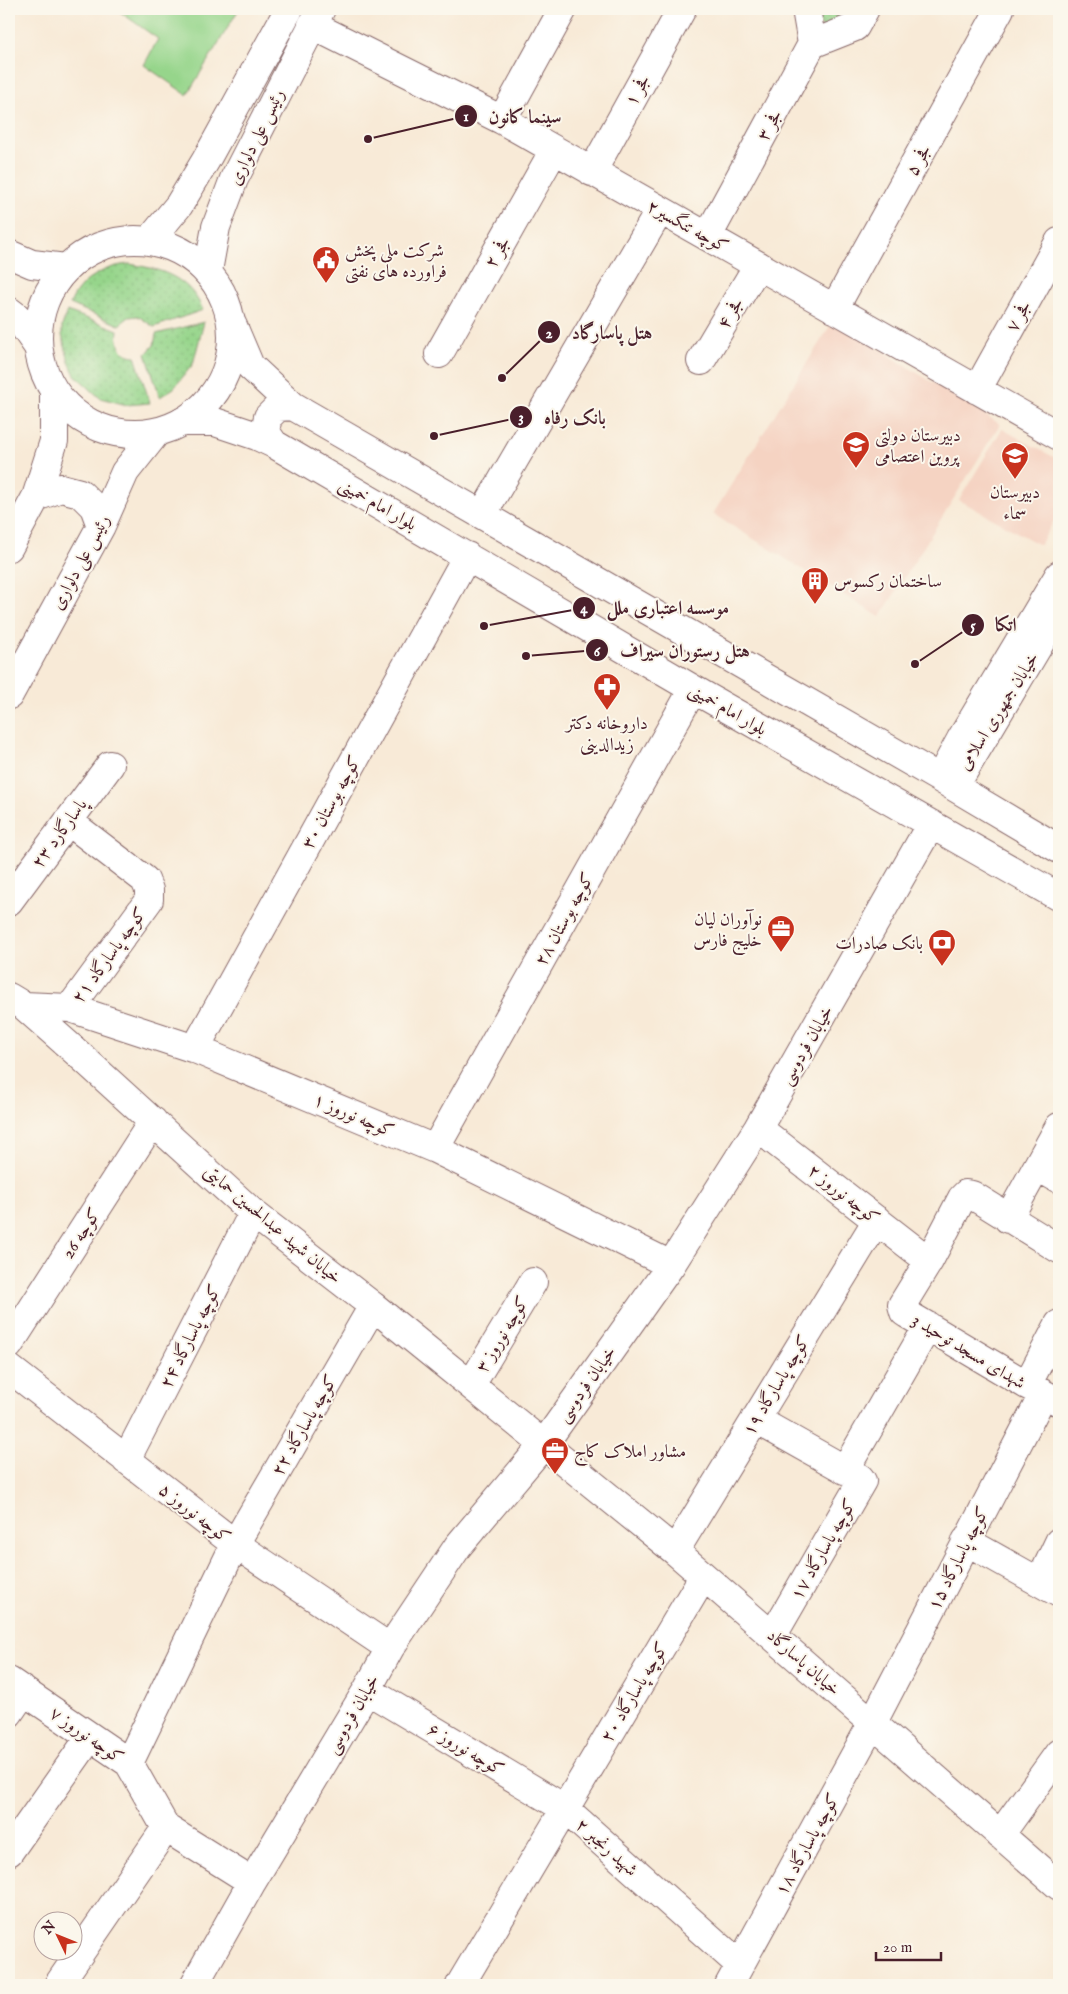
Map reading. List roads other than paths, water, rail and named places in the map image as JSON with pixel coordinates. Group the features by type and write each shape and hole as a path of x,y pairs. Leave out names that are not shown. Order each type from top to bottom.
{"street":[{"name":"رئیس علی دلواری","path":"150,240 179,205 206,160 289,9"},
{"path":"502,120 563,9"},
{"name":"فجر ۱","path":"592,172 682,9"},
{"path":"806,9 812,44 855,27 865,9"},
{"name":"فجر ۵","path":"834,309 1000,9"},
{"name":"رئیس علی دلواری","path":"208,271 216,227 234,179 317,17"},
{"name":"کوچه تنگسیر۲","path":"317,17 708,236 1059,436"},
{"name":"فجر ۳","path":"708,236 812,44"},
{"name":"فجر ۲","path":"439,354 554,150"},
{"path":"206,160 207,171 211,178 219,183 228,184 234,179"},
{"path":"482,515 660,210"},
{"path":"232,326 231,355 222,382 205,405 182,422 156,433 124,434 92,425 66,406 54,392 45,375 38,347 39,318 49,291 66,268 89,251 116,241 150,240 181,251 208,271 226,299 232,326 250,366 293,406 1059,849"},
{"name":"فجر ۷","path":"977,390 1059,242"},
{"path":"9,254 32,264 66,268"},
{"name":"فجر ۴","path":"701,361 758,265"},
{"path":"9,311 17,316 38,347"},
{"path":"9,547 36,497 54,441 54,392"},
{"path":"274,444 265,431 268,418 278,407 293,406"},
{"name":"بلوار امام خمینی","path":"182,422 215,422 257,436 274,444 693,689 1059,897"},
{"name":"رئیس علی دلواری","path":"9,694 101,526 125,472 156,433"},
{"path":"36,497 61,488 80,493 94,507 101,526"},
{"name":"کوچه بوستان ۳۰","path":"195,1049 467,556"},
{"name":"خیابان جمهوری اسلامی","path":"969,743 1059,574"},
{"name":"خیابان جمهوری اسلامی","path":"946,782 947,765 969,743 1059,611"},
{"name":"کوچه بوستان ۲۸","path":"435,1149 693,689"},
{"name":"پاسارگارد ۲۳","path":"9,901 110,765"},
{"name":"کوچه پاسارگاد ۲۱","path":"68,821 146,880 149,890 149,900 70,1008"},
{"name":"خیابان فردوسی","path":"194,1985 252,1882 367,1690 390,1648 458,1546 544,1444 671,1265 758,1128 932,824"},
{"name":"کوچه نوروز ۱","path":"16,1002 70,1008 195,1049 435,1149 671,1265"},
{"name":"خیابان شهید عبدالحسین حمایتی","path":"16,1002 154,1121 253,1213 373,1306 544,1444"},
{"name":"کوچه 26","path":"9,1345 154,1121"},
{"path":"1059,1127 1048,1173 1008,1219 1059,1249"},
{"name":"کوچه نوروز ۲","path":"758,1128 929,1261"},
{"name":"شهدای مسجد توحید 3","path":"1008,1219 966,1194 902,1305 904,1312 1043,1394"},
{"name":"کوچه پاسارگاد ۲۴","path":"126,1460 253,1213"},
{"name":"کوچه پاسارگاد ۱۹","path":"674,1551 877,1220"},
{"name":"کوچه نوروز ۳","path":"471,1385 533,1282"},
{"name":"کوچه پاسارگاد ۲۲","path":"129,1763 235,1544 373,1306"},
{"name":"کوچه پاسارگاد ۱۵","path":"873,1722 1043,1394 1059,1324"},
{"path":"755,1419 845,1470 928,1326"},
{"name":"کوچه نوروز ۵","path":"9,1368 235,1544 390,1648"},
{"name":"خیابان پاسارگاد","path":"544,1444 773,1635 1059,1886"},
{"name":"کوچه پاسارگاد ۱۷","path":"773,1635 862,1483 860,1478 845,1470"},
{"path":"966,1541 1050,1587 1059,1542"},
{"name":"کوچه پاسارگاد ۲۰","path":"460,1985 703,1577"},
{"name":"کوچه نوروز ۶","path":"367,1690 564,1808"},
{"name":"کوچه نوروز ۷","path":"14,1695 90,1737 129,1763 166,1828 252,1882"},
{"name":"کوچه پاسارگاد ۱۸","path":"734,1975 873,1722"},
{"path":"9,1852 90,1737"},
{"path":"1000,1834 1059,1752"},
{"name":"شهید رنجبر ۲","path":"564,1808 650,1885 734,1975"},
{"path":"58,1985 166,1828"}],"place":[{"name":"سینما کانون","path":"368,139"},
{"name":"شرکت ملی پخش فراورده های نفتی","path":"326,284"},
{"name":"هتل پاسارگاد","path":"502,378"},
{"name":"بانک رفاه","path":"434,436"},
{"name":"دبیرستان دولتی پروین اعتصامی","path":"856,469"},
{"name":"دبیرستان سماء","path":"1015,480"},
{"name":"ساختمان رکسوس","path":"815,605"},
{"name":"موسسه اعتباری ملل","path":"484,626"},
{"name":"هتل رستوران سیراف","path":"526,656"},
{"name":"اتکا","path":"915,664"},
{"name":"داروخانه دکتر زیدالدینی","path":"607,711"},
{"name":"نوآوران لیان خلیج فارس","path":"781,953"},
{"name":"بانک صادرات","path":"942,967"},
{"name":"مشاور املاک کاج","path":"555,1475"}]}
